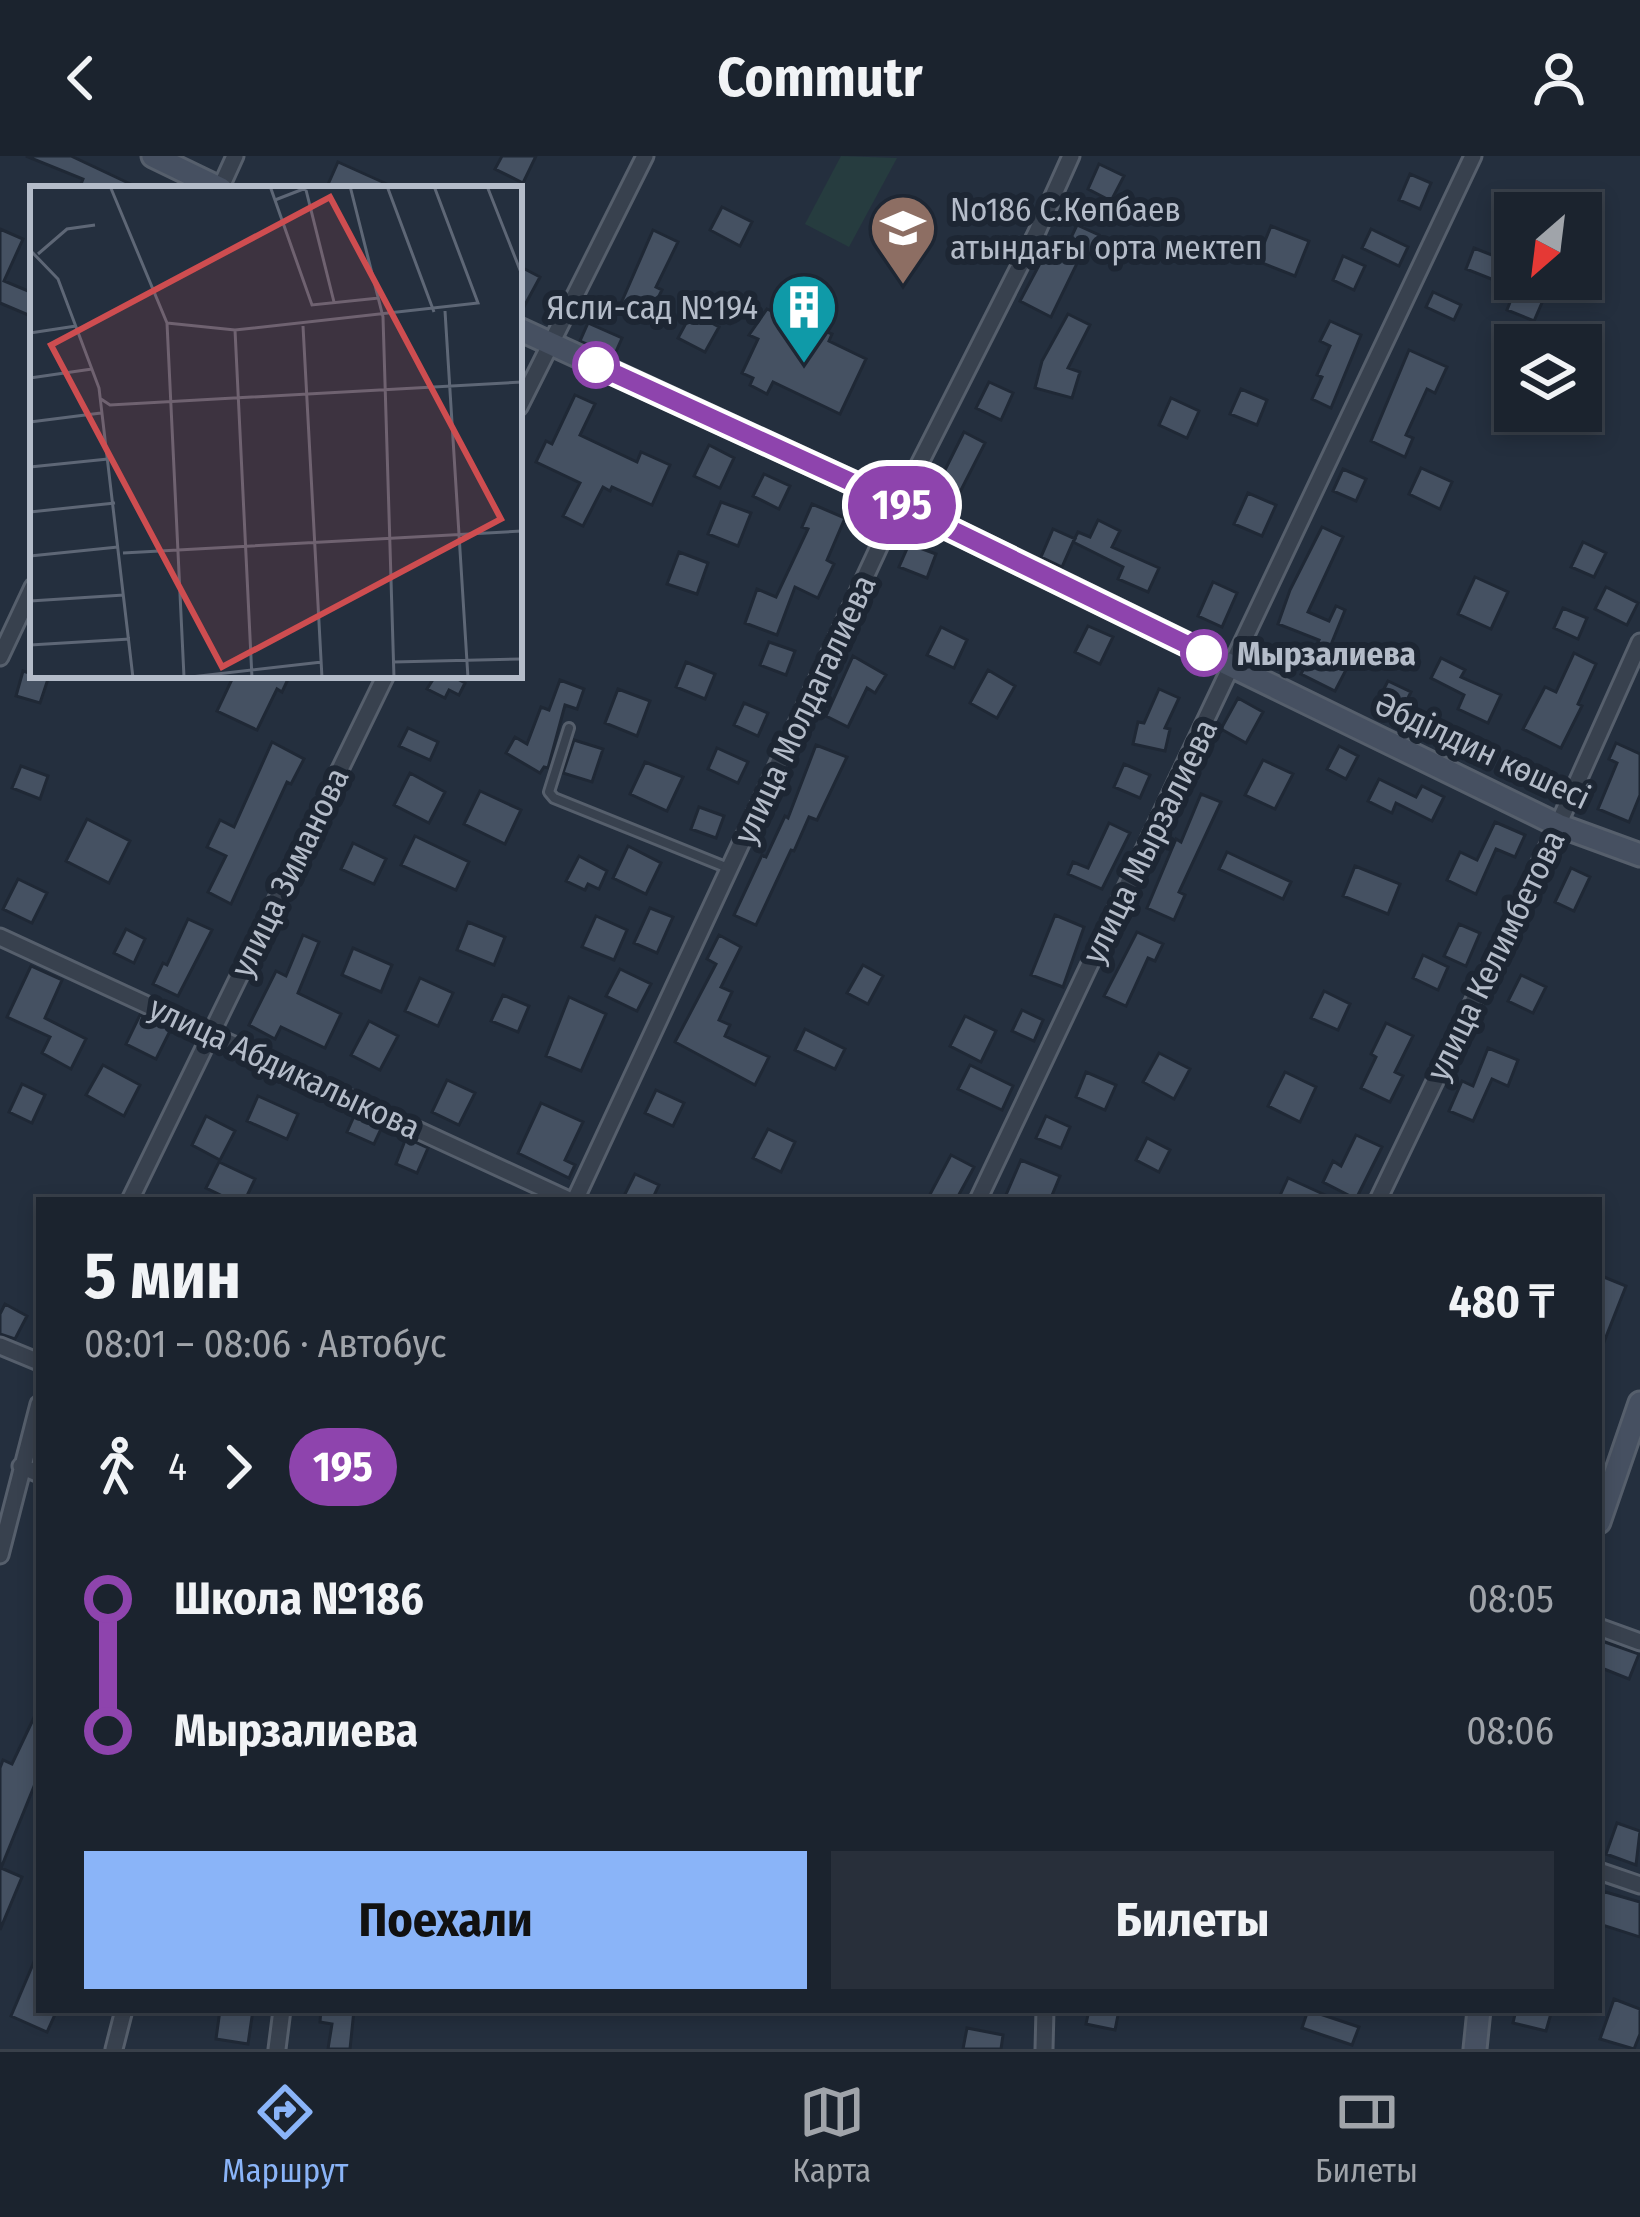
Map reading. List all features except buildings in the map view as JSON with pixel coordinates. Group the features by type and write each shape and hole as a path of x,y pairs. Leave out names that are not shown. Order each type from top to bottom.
{"main road":[{"path":"153,156 214,186"},
{"name":"Әбділдин көшесі","path":"522,330 899,504 1558,825 1640,855"},
{"path":"1602,1513 1640,1403"},
{"path":"1475,2049 1479,2013"}],"street":[{"path":"221,186 236,156"},
{"path":"522,401 645,156"},
{"name":"улица Молдагалиева","path":"573,1197 899,504 1071,156"},
{"name":"улица Мырзалиева","path":"979,1197 1473,156"},
{"path":"0,657 30,593"},
{"name":"улица Келимбетова","path":"1379,1197 1640,642"},
{"name":"улица Зиманова","path":"131,1197 385,678"},
{"name":"улица Абдикалыкова","path":"0,937 566,1197"},
{"path":"0,1346 36,1361"},
{"path":"0,1555 36,1414"},
{"path":"21,1466 36,1473"},
{"path":"1602,1628 1640,1642"},
{"path":"1602,1872 1640,1886"},
{"path":"114,2049 123,2013"},
{"path":"277,2049 282,2013"},
{"path":"1044,2049 1045,2013"}],"lane":[{"path":"569,728 549,792 554,798 729,869"}],"green space":[{"path":"841,156 897,158 849,247 805,224"}],"bus line":[{"name":"195","path":"596,365 899,504 1204,653"}],"place":[{"name":"No186 С.Көпбаев атындағы орта мектеп","path":"903,287"},
{"name":"Ясли-сад №194","path":"804,366"},
{"name":"Мырзалиева","path":"1204,653"}]}
